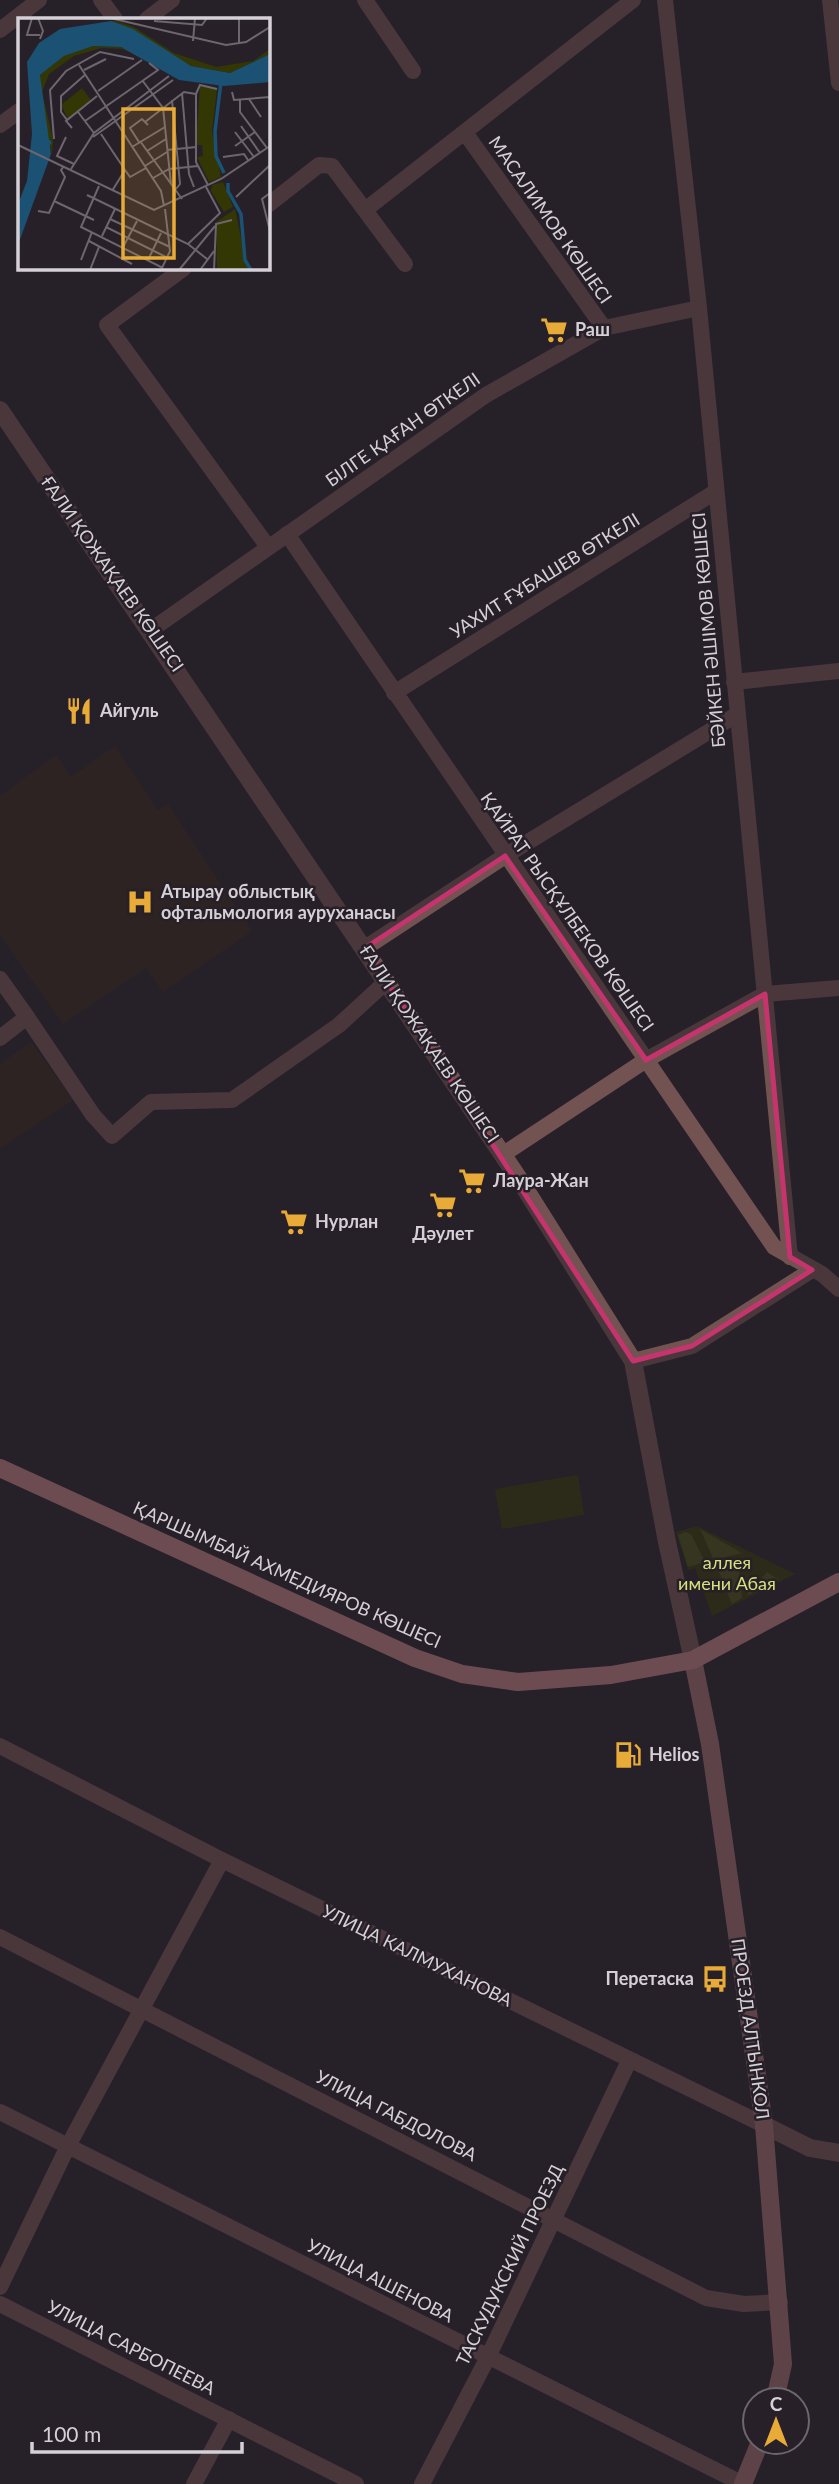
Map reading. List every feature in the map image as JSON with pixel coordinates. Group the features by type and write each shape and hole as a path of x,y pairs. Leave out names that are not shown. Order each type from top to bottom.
{"main road":[{"name":"ҚАРШЫМБАЙ АХМЕДИЯРОВ КӨШЕСІ","path":"0,1468 415,1658 462,1674 518,1682 611,1675 694,1660 839,1581"},
{"name":"ПРОЕЗД АЛТЫНКОЛ","path":"694,1660 710,1744 764,2125 780,2302 783,2364 778,2386"},
{"path":"743,2484 754,2456"}],"street":[{"path":"0,30 39,0"},
{"path":"101,0 114,18"},
{"path":"148,18 172,0"},
{"path":"366,0 413,71"},
{"path":"365,210 466,134 633,0"},
{"name":"БӘЙКЕН ӘШІМОВ КӨШЕСІ","path":"665,0 699,308 790,1257"},
{"path":"830,0 839,83"},
{"path":"0,125 18,112"},
{"name":"МАСАЛИМОВ КӨШЕСІ","path":"466,134 604,328"},
{"path":"270,203 319,164 332,166 405,264"},
{"path":"181,270 107,325 268,547"},
{"name":"БІЛГЕ ҚАҒАН ӨТКЕЛІ","path":"151,630 486,395 604,328 699,308"},
{"name":"ҒАЛИ ҚОЖАҚАЕВ КӨШЕСІ","path":"0,410 365,947 633,1361 667,1542 694,1660"},
{"name":"УАХИТ ҒҰБАШЕВ ӨТКЕЛІ","path":"394,693 715,492"},
{"name":"ҚАЙРАТ РЫСҚҰЛБЕКОВ КӨШЕСІ","path":"287,534 774,1247 839,1289"},
{"path":"734,682 839,671"},
{"path":"365,947 505,856 736,715"},
{"path":"0,978 93,1115 112,1136 151,1102 232,1100 339,1025 387,981"},
{"path":"502,1155 646,1060 765,994 839,988"},
{"path":"0,1038 27,1017"},
{"path":"633,1361 692,1346 812,1270"},
{"name":"УЛИЦА КАЛМУХАНОВА","path":"0,1746 222,1860 629,2061 810,2148 839,2154"},
{"path":"0,2287 68,2146 222,1860"},
{"name":"УЛИЦА ГАБДОЛОВА","path":"0,1937 706,2298 744,2304 780,2302"},
{"name":"ТАСКУДУКСКИЙ ПРОЕЗД","path":"422,2484 488,2357 629,2061"},
{"name":"УЛИЦА АШЕНОВА","path":"0,2112 743,2484"},
{"name":"УЛИЦА САРБОПЕЕВА","path":"0,2304 356,2484"},
{"path":"194,2484 229,2420"}],"highlighted area":[{"path":"505,856 646,1060 765,994 790,1257 812,1270 692,1346 633,1361 365,948"}],"shaded area":[{"path":"115,746 158,810 168,804 252,931 163,992 146,968 63,1024 0,935 0,796 56,755 71,777"},
{"path":"31,1042 73,1100 0,1149 0,1064"}],"green space":[{"path":"578,1475 584,1515 502,1529 495,1489"},
{"name":"аллея имени Абая","path":"697,1526 795,1574 712,1616 695,1568 688,1570 676,1532"},
{"path":"700,1529 742,1553 714,1560"},
{"path":"685,1532 691,1534 705,1562 688,1567 678,1535"},
{"path":"738,1562 742,1598 732,1604 717,1567"},
{"path":"767,1572 779,1580 748,1595 743,1579 756,1585"}],"place":[{"name":"Раш","path":"554,330"},
{"name":"Айгуль","path":"79,711"},
{"name":"Атырау облыстық офтальмология ауруханасы","path":"140,902"},
{"name":"Лаура-Жан","path":"472,1181"},
{"name":"Дәулет","path":"443,1205"},
{"name":"Нурлан","path":"294,1222"},
{"name":"Helios","path":"628,1755"},
{"name":"Перетаска","path":"715,1979"}]}
